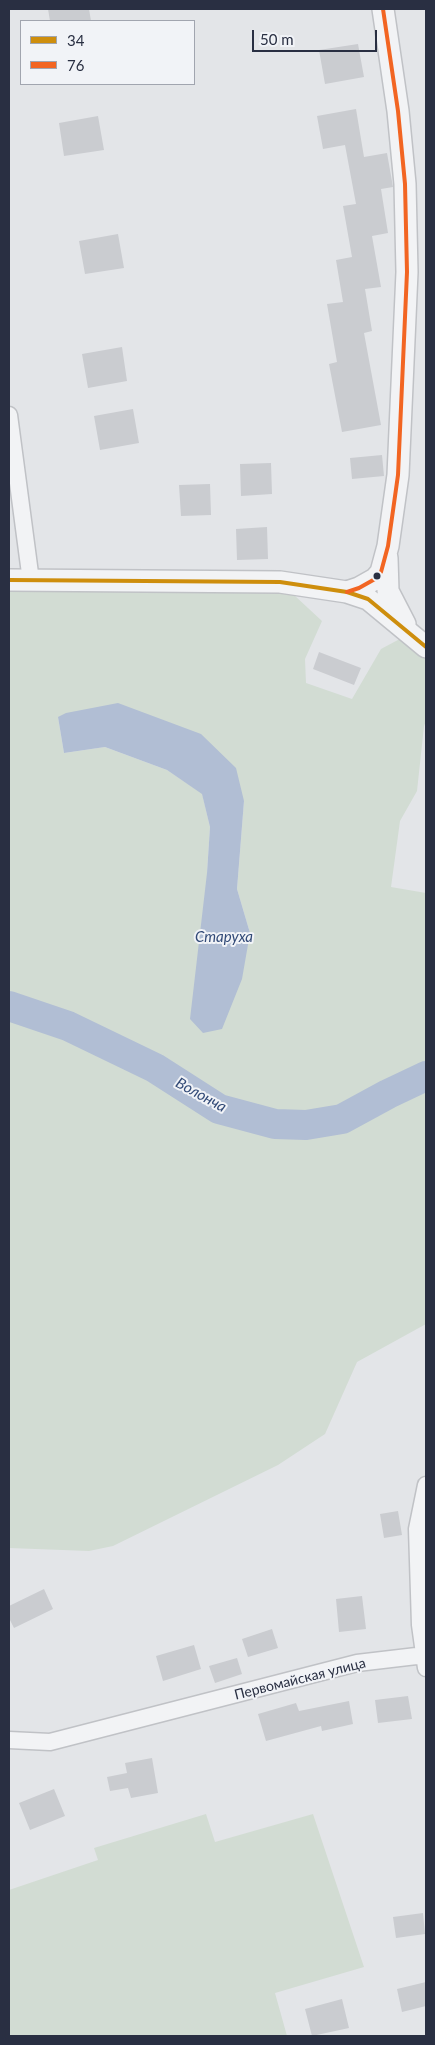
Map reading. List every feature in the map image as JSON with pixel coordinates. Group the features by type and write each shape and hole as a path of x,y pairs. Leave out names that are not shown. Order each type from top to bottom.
{"street":[{"path":"347,592 375,579 381,572 388,546 398,475 407,272 405,184 398,111 383,9"},
{"path":"9,415 31,581"},
{"path":"388,546 388,591 398,612 419,640"},
{"path":"9,580 280,582 347,592 368,599 419,640"},
{"name":"Первомайская улица","path":"9,1740 50,1742 357,1663 426,1661 420,1625 417,1529 426,1485"}],"shaded area":[{"path":"9,580 280,582 322,621 305,659 306,683 352,699 381,649 411,633 426,647 426,721 417,791 400,821 391,887 426,893 426,1324 357,1362 325,1434 278,1465 113,1546 89,1551 9,1548","holes":["58,717 244,801 237,889 250,933 207,873 210,827 202,793 167,770 105,747 64,753"]},
{"path":"206,1814 215,1842 313,1814 364,1967 275,1993 287,2036 9,2036 9,1890 98,1860 94,1848"}],"water":[{"name":"Старуха","path":"118,703 201,734 236,768 244,801 237,889 250,933 242,979 222,1029 203,1033 190,1019 207,873 210,827 202,794 167,770 105,747 64,753 58,717 66,713"}],"building":[{"path":"48,9 89,9 91,20 50,20"},
{"path":"358,44 364,77 325,84 319,50"},
{"path":"356,109 364,157 387,153 393,187 381,189 388,233 372,236 381,287 365,289 372,331 364,333 381,425 342,432 329,364 337,362 327,304 343,302 336,260 352,257 343,206 356,204 345,145 323,149 317,116"},
{"path":"98,116 104,150 64,156 59,123"},
{"path":"118,234 124,268 85,274 79,241"},
{"path":"122,347 127,381 88,388 82,354"},
{"path":"133,409 139,443 100,450 94,416"},
{"path":"382,455 384,476 352,479 350,458"},
{"path":"271,463 272,494 241,496 240,464"},
{"path":"210,484 211,515 181,516 179,485"},
{"path":"267,527 268,559 237,560 236,529"},
{"path":"319,652 361,668 354,685 313,669"},
{"path":"398,1511 402,1535 384,1538 380,1514"},
{"path":"44,1589 53,1609 14,1628 9,1618 9,1606"},
{"path":"362,1596 366,1629 339,1632 336,1599"},
{"path":"272,1629 278,1648 248,1657 242,1639"},
{"path":"194,1645 201,1669 163,1681 156,1656"},
{"path":"237,1658 242,1674 215,1683 209,1666"},
{"path":"408,1696 412,1719 378,1723 375,1700"},
{"path":"349,1701 353,1724 322,1731 321,1726 266,1741 258,1714 296,1703 299,1711"},
{"path":"152,1758 158,1793 131,1798 128,1788 110,1791 107,1777 127,1773 125,1763"},
{"path":"54,1789 65,1816 30,1830 19,1803"},
{"path":"423,1913 425,1934 396,1938 393,1917"},
{"path":"426,1982 426,2006 402,2012 397,1989"},
{"path":"342,1999 349,2028 312,2036 305,2009"}],"waterway":[{"name":"Волонча","path":"9,1006 68,1026 155,1068 219,1109 275,1124 306,1125 342,1119 426,1076"}],"transit line":[{"name":"76","path":"347,592 375,579 381,572 388,546 398,475 407,272 405,184 398,111 383,9"},
{"name":"34","path":"9,580 280,582 347,592 368,599 426,647"}]}
